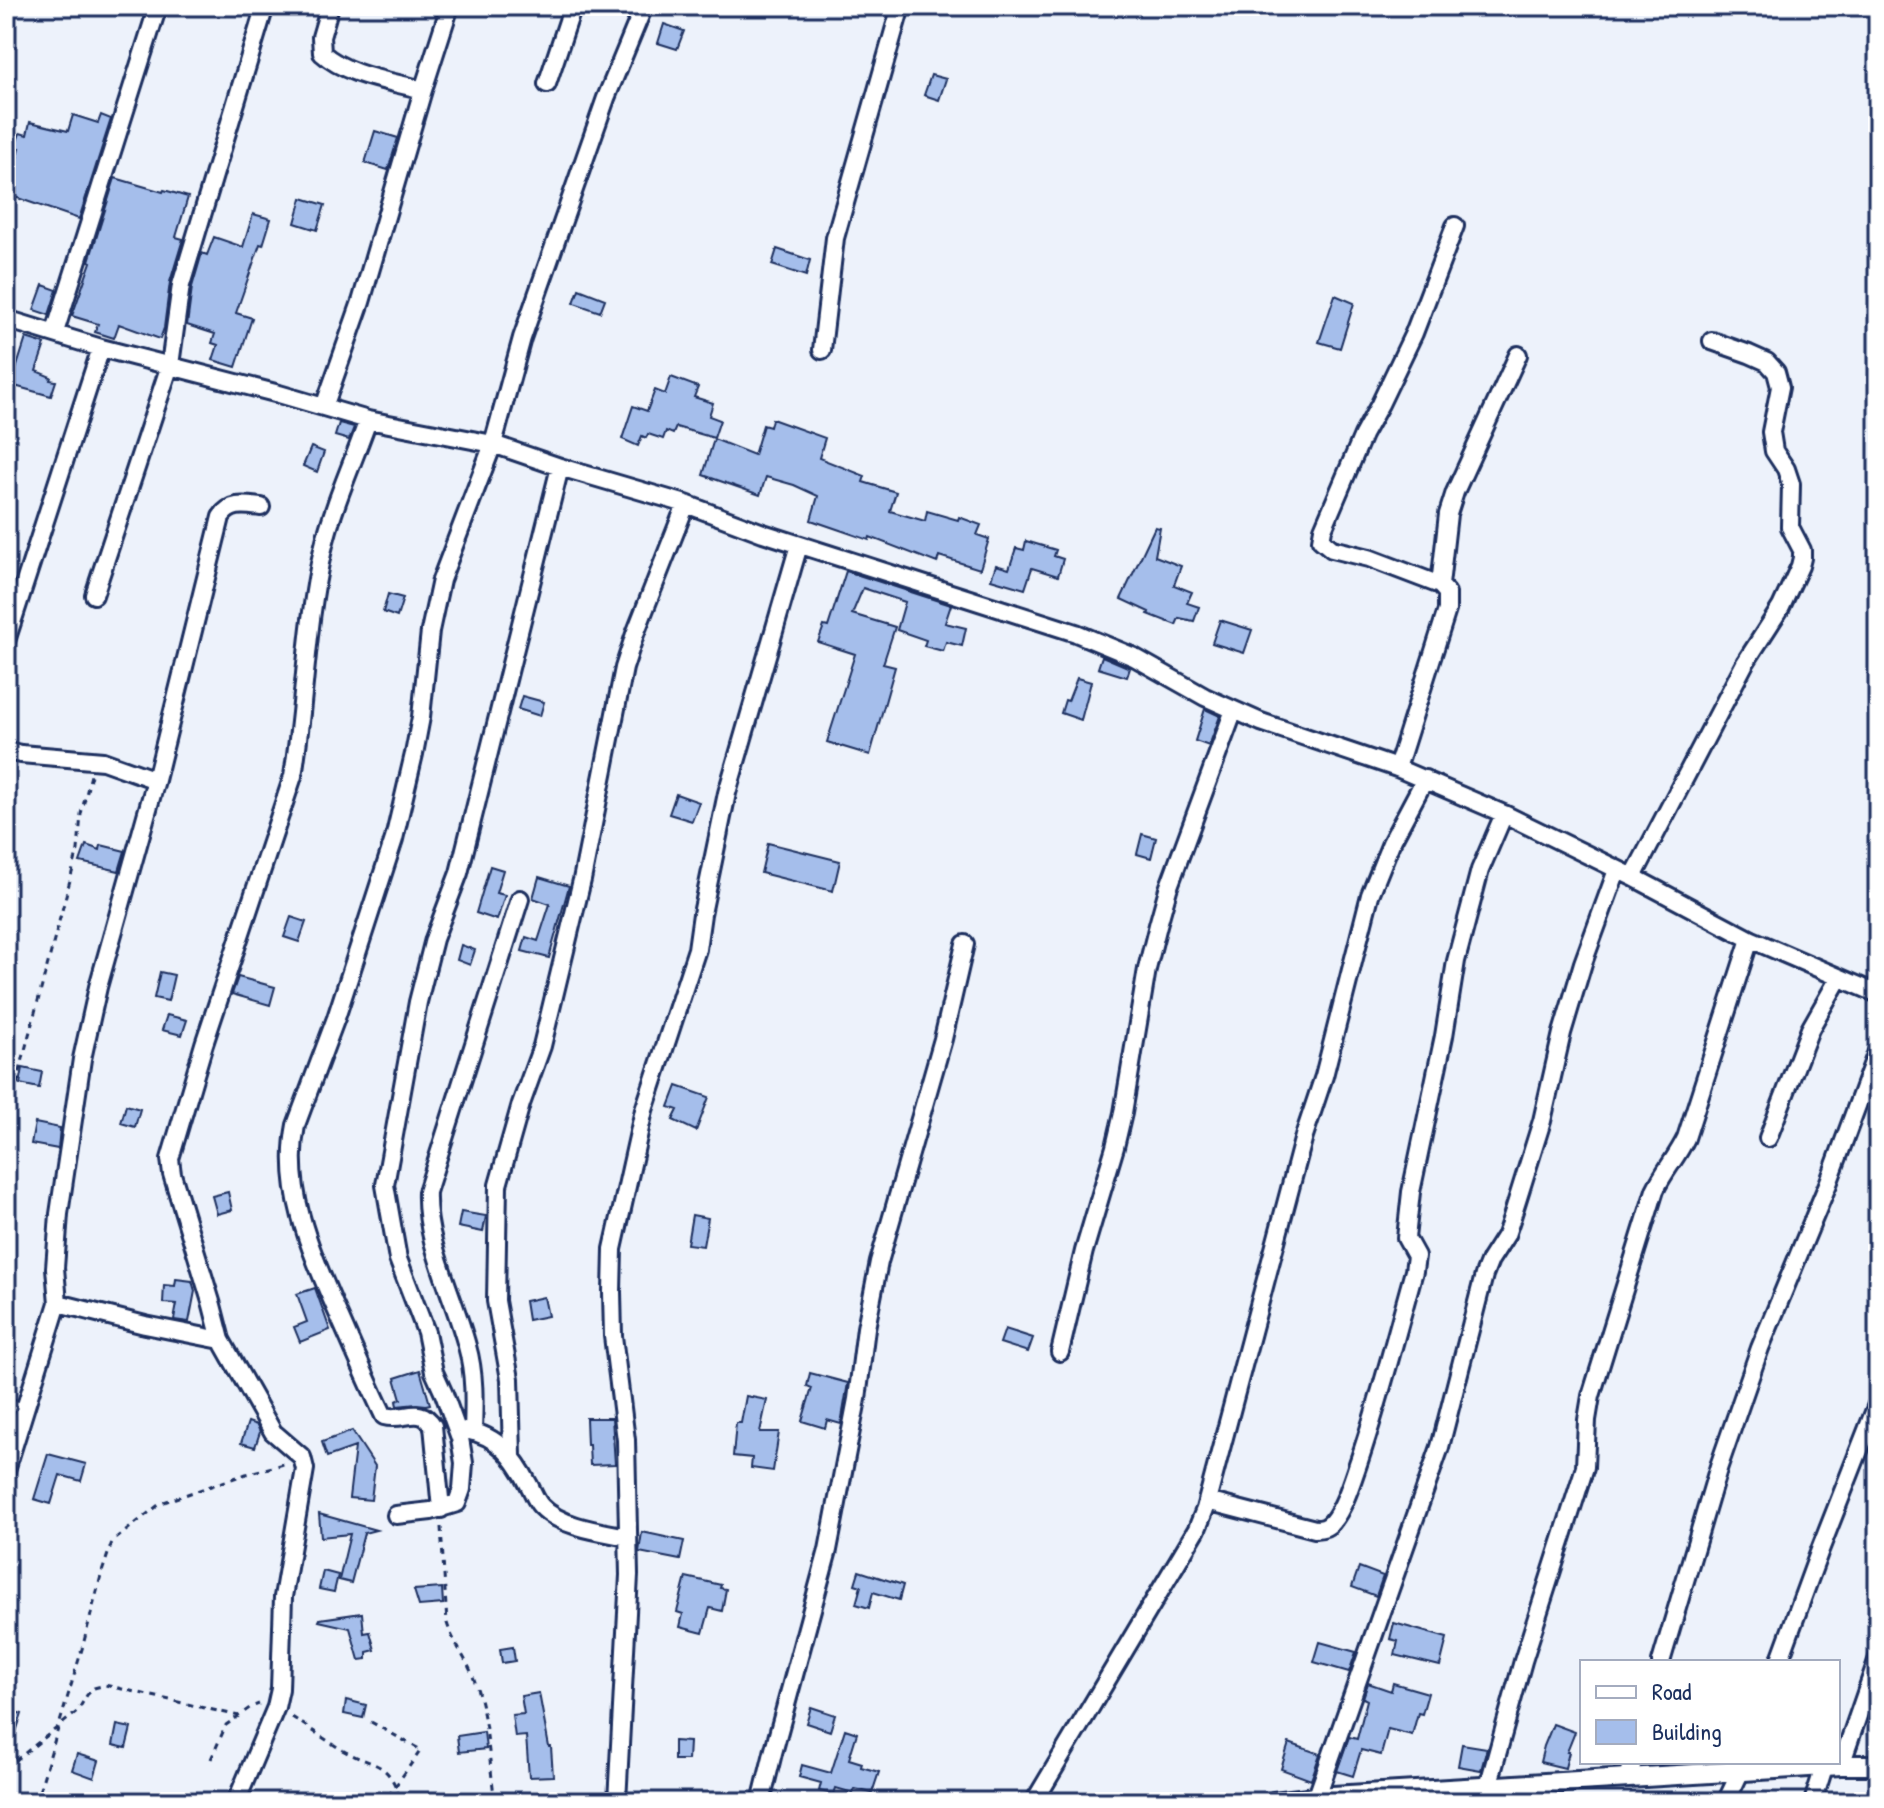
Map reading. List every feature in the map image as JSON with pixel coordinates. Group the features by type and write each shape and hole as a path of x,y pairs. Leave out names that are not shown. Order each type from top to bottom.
{"street":[{"path":"55,332 158,6"},
{"path":"94,595 170,365 181,285 265,6"},
{"path":"330,6 321,37 322,53 333,63 423,90"},
{"path":"324,407 361,302 450,6"},
{"path":"547,84 573,6"},
{"path":"441,1509 433,1426 422,1414 392,1419 384,1416 307,1240 298,1208 293,1141 394,839 421,717 430,631 441,580 493,444 522,338 606,98 644,6"},
{"path":"822,350 838,225 901,6"},
{"path":"1397,768 1447,610 1447,593 1440,585 1369,558 1332,549 1321,540 1363,435 1414,333 1455,226"},
{"path":"6,319 101,348 368,420 493,444 1062,628 1108,645 1261,722 1397,768 1504,814 1750,939 1878,994"},
{"path":"1633,877 1745,663 1781,607 1802,558 1802,550 1790,527 1791,484 1786,469 1774,451 1771,432 1780,387 1776,372 1767,362 1712,341"},
{"path":"6,641 101,348"},
{"path":"1440,585 1448,514 1455,492 1518,355"},
{"path":"236,1802 276,1707 280,1689 283,1597 305,1469 302,1457 273,1432 221,1340 170,1159 204,1044 293,776 309,633 321,560 368,420"},
{"path":"560,467 459,873 434,939 418,1002 385,1185 398,1259 426,1332 434,1372 465,1430 500,1445 512,1456 539,1505 549,1513 568,1523 628,1537"},
{"path":"512,1456 510,1379 496,1301 498,1185 521,1104 542,1046 578,895 624,668 686,504"},
{"path":"6,1470 58,1303 55,1268 59,1214 82,1059 98,987 156,780 221,517 234,505 261,507"},
{"path":"617,1802 629,1575 626,1440 613,1336 613,1249 644,1110 697,949 727,793 799,545"},
{"path":"1060,1352 1084,1251 1123,1113 1147,969 1158,925 1168,889 1234,710"},
{"path":"6,751 96,760 156,780"},
{"path":"1034,1802 1197,1529 1304,1136 1324,1076 1370,895 1391,843 1425,779"},
{"path":"1207,1501 1324,1529 1338,1512 1352,1481 1414,1271 1416,1256 1406,1238 1411,1192 1444,1036 1456,961 1480,870 1504,814"},
{"path":"1316,1800 1440,1447 1484,1275 1506,1235 1512,1217 1542,1121 1562,1033 1583,963 1617,870"},
{"path":"396,1515 441,1509 457,1503 462,1489 465,1430 475,1390 468,1348 429,1226 427,1192 520,899"},
{"path":"1498,1792 1523,1661 1585,1467 1589,1408 1604,1350 1655,1190 1686,1138 1750,939"},
{"path":"761,1802 828,1550 879,1262 943,1039 965,944"},
{"path":"1768,1138 1810,1029 1839,978"},
{"path":"1662,1660 1719,1466 1760,1348 1828,1184 1878,1049"},
{"path":"58,1303 221,1340"},
{"path":"1780,1660 1878,1402"},
{"path":"1840,1749 1878,1658"},
{"path":"1274,1802 1498,1792 1630,1770 1878,1765"},
{"path":"1813,1802 1833,1766"},
{"path":"1726,1802 1744,1767"}],"lane":[{"path":"6,1404 25,1407"}],"path":[{"path":"6,1143 25,1050 78,850 81,814 96,760"},
{"path":"36,1802 112,1542 161,1503 302,1457"},
{"path":"441,1509 447,1623 473,1676 481,1703 495,1802"},
{"path":"6,1768 77,1712 94,1688 105,1685 239,1716"},
{"path":"211,1759 226,1725 258,1704 276,1707 346,1752 374,1763 388,1774 397,1787 401,1802"},
{"path":"371,1722 421,1750 384,1802"}],"building":[{"path":"664,24 684,31 677,49 658,43"},
{"path":"931,75 946,79 939,100 924,95"},
{"path":"73,115 98,123 101,115 111,119 79,219 6,194 20,148 15,147 20,133 27,135 30,122 68,131"},
{"path":"375,131 398,138 388,170 365,163"},
{"path":"115,178 188,197 176,237 183,239 170,282 160,339 119,324 114,338 95,332 98,324 72,316"},
{"path":"302,198 325,205 317,230 295,223"},
{"path":"253,214 271,219 236,313 252,318 236,367 213,360 218,345 212,343 215,334 187,325 192,287 202,253 207,255 214,237 243,247"},
{"path":"777,249 810,260 806,276 772,265"},
{"path":"43,285 57,290 49,315 34,310"},
{"path":"579,289 605,299 600,312 574,303"},
{"path":"1335,295 1354,303 1340,348 1319,342"},
{"path":"26,338 45,344 36,371 56,381 51,396 11,385"},
{"path":"671,377 698,387 694,397 713,403 709,416 720,420 714,438 676,427 673,434 666,431 663,439 648,434 646,438 642,436 638,446 622,439 633,406 647,411 655,390 665,394"},
{"path":"772,419 825,438 819,458 865,476 863,482 896,492 890,511 925,521 927,511 981,525 977,535 989,539 980,569 939,556 937,563 870,537 869,540 811,520 818,496 794,485 766,477 760,495 703,475 714,439 754,455 763,425 770,427"},
{"path":"339,423 354,427 349,440 335,436"},
{"path":"311,447 324,452 317,472 303,466"},
{"path":"1155,527 1160,528 1155,556 1181,566 1174,585 1192,592 1187,603 1199,607 1194,621 1179,618 1176,625 1121,599"},
{"path":"1026,541 1056,550 1054,556 1063,559 1058,576 1032,568 1025,589 991,579 996,565 1009,569 1016,548 1024,550"},
{"path":"846,571 951,605 945,623 966,628 962,646 946,642 943,651 924,646 926,640 897,630 905,602 863,588 852,614 895,627 883,664 895,667 870,755 827,742 855,654 818,642 824,626 828,627"},
{"path":"388,594 403,598 397,617 383,612"},
{"path":"1220,620 1252,630 1244,653 1212,643"},
{"path":"1102,656 1130,668 1127,677 1098,668"},
{"path":"1077,678 1091,682 1081,720 1061,713"},
{"path":"522,696 544,702 540,716 518,709"},
{"path":"1205,709 1220,716 1209,746 1195,741"},
{"path":"676,794 699,802 692,821 669,814"},
{"path":"1142,834 1156,838 1151,858 1137,854"},
{"path":"768,843 840,861 833,891 761,873"},
{"path":"86,845 100,850 101,845 125,851 119,871 80,862"},
{"path":"490,866 503,870 496,893 505,895 497,920 476,913"},
{"path":"539,877 569,886 549,958 522,951 526,937 538,941 550,904 533,898"},
{"path":"291,917 306,922 299,942 284,937"},
{"path":"461,945 475,950 470,965 457,960"},
{"path":"160,972 174,975 168,1001 154,998"},
{"path":"238,977 275,987 270,1005 232,994"},
{"path":"167,1015 187,1020 182,1035 162,1030"},
{"path":"23,1068 42,1072 39,1088 20,1084"},
{"path":"677,1086 709,1097 696,1131 673,1120 678,1110 669,1107"},
{"path":"126,1105 140,1109 135,1127 121,1123"},
{"path":"35,1123 60,1128 58,1149 31,1144"},
{"path":"228,1192 232,1210 217,1214 212,1196"},
{"path":"461,1212 486,1216 483,1232 458,1227"},
{"path":"692,1215 708,1218 703,1246 687,1244"},
{"path":"176,1279 192,1281 195,1291 189,1322 174,1320 177,1304 163,1303 164,1285 175,1286"},
{"path":"315,1288 330,1330 300,1342 294,1327 307,1322 297,1294"},
{"path":"544,1297 548,1316 528,1320 525,1301"},
{"path":"1005,1329 1033,1338 1028,1352 1000,1343"},
{"path":"420,1370 430,1404 397,1406 396,1401 401,1399 395,1378"},
{"path":"810,1373 848,1383 841,1424 827,1420 825,1428 802,1421 812,1388 807,1386"},
{"path":"746,1396 767,1400 760,1432 779,1432 773,1471 751,1468 752,1458 733,1456 736,1423 741,1423"},
{"path":"586,1418 612,1418 615,1464 590,1465"},
{"path":"248,1422 257,1425 260,1432 255,1447 241,1443"},
{"path":"352,1431 375,1466 371,1500 349,1498 355,1447 327,1457 322,1442"},
{"path":"48,1454 86,1464 81,1481 60,1475 51,1504 34,1499"},
{"path":"319,1514 376,1530 364,1533 351,1583 339,1580 350,1534 321,1537"},
{"path":"642,1532 684,1541 680,1560 639,1552"},
{"path":"1359,1567 1383,1576 1376,1596 1352,1587"},
{"path":"323,1571 338,1575 334,1592 319,1589"},
{"path":"859,1571 903,1585 899,1600 873,1592 869,1608 856,1604 861,1586 855,1584"},
{"path":"686,1577 726,1589 722,1611 710,1608 703,1633 680,1627 683,1614 677,1612"},
{"path":"442,1588 443,1604 419,1606 414,1590"},
{"path":"362,1613 364,1633 370,1632 375,1650 367,1652 367,1659 359,1660 350,1628 319,1621"},
{"path":"1394,1623 1447,1638 1440,1666 1395,1655 1398,1641 1390,1639"},
{"path":"1320,1642 1356,1652 1349,1672 1314,1662"},
{"path":"513,1647 515,1661 502,1663 500,1649"},
{"path":"1368,1683 1391,1691 1393,1683 1428,1693 1412,1735 1388,1729 1381,1755 1361,1750 1353,1776 1337,1771 1349,1737 1357,1739"},
{"path":"539,1693 551,1747 553,1776 529,1777 526,1736 515,1737 512,1715 524,1714 521,1696"},
{"path":"346,1700 366,1705 363,1718 344,1714"},
{"path":"811,1707 835,1715 830,1731 806,1723"},
{"path":"6,1709 22,1714 9,1753 6,1753"},
{"path":"1553,1724 1575,1732 1565,1768 1540,1762"},
{"path":"117,1725 131,1728 126,1748 113,1745"},
{"path":"845,1729 857,1733 849,1759 862,1763 861,1767 879,1772 872,1793 855,1789 853,1793 836,1788 834,1794 819,1791 821,1783 799,1777 802,1765 831,1773"},
{"path":"484,1732 486,1749 459,1752 457,1736"},
{"path":"674,1741 689,1742 688,1760 674,1760"},
{"path":"1289,1743 1320,1754 1311,1780 1281,1769"},
{"path":"1462,1744 1487,1748 1481,1770 1458,1766"},
{"path":"77,1754 99,1761 94,1778 72,1770"}]}
